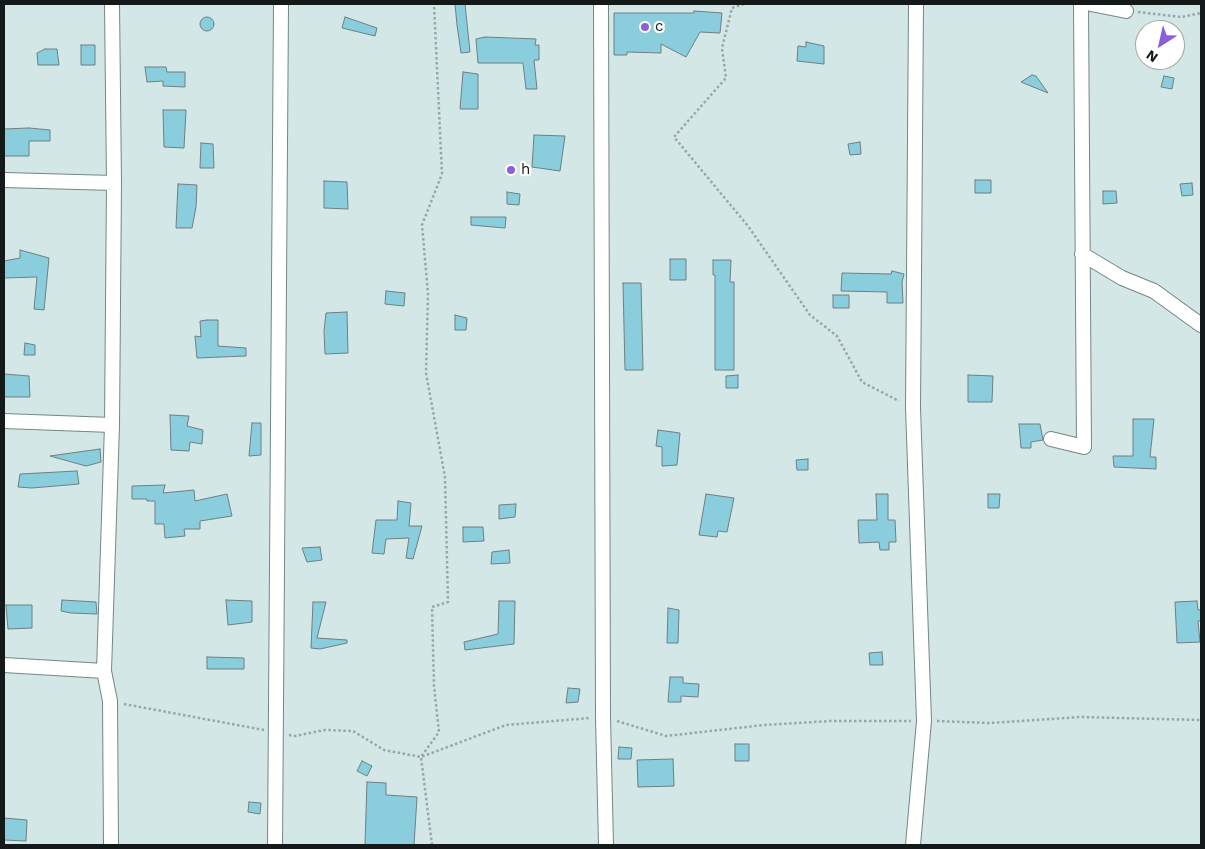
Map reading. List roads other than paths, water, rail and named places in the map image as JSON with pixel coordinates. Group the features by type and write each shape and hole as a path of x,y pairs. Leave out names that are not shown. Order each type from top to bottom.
{"street":[{"path":"111,845 110,701 104,671 112,425 114,182 112,4"},
{"path":"275,845 281,4"},
{"path":"601,4 603,717 606,845"},
{"path":"913,845 924,721 914,408 916,4"},
{"path":"1052,439 1084,448 1081,4"},
{"path":"1091,4 1126,11"},
{"path":"4,180 114,182"},
{"path":"1082,254 1122,278 1154,291 1201,325"},
{"path":"4,421 112,425"},
{"path":"4,665 104,671"}],"place":[{"name":"c","path":"645,27"},
{"name":"h","path":"511,170"}]}
